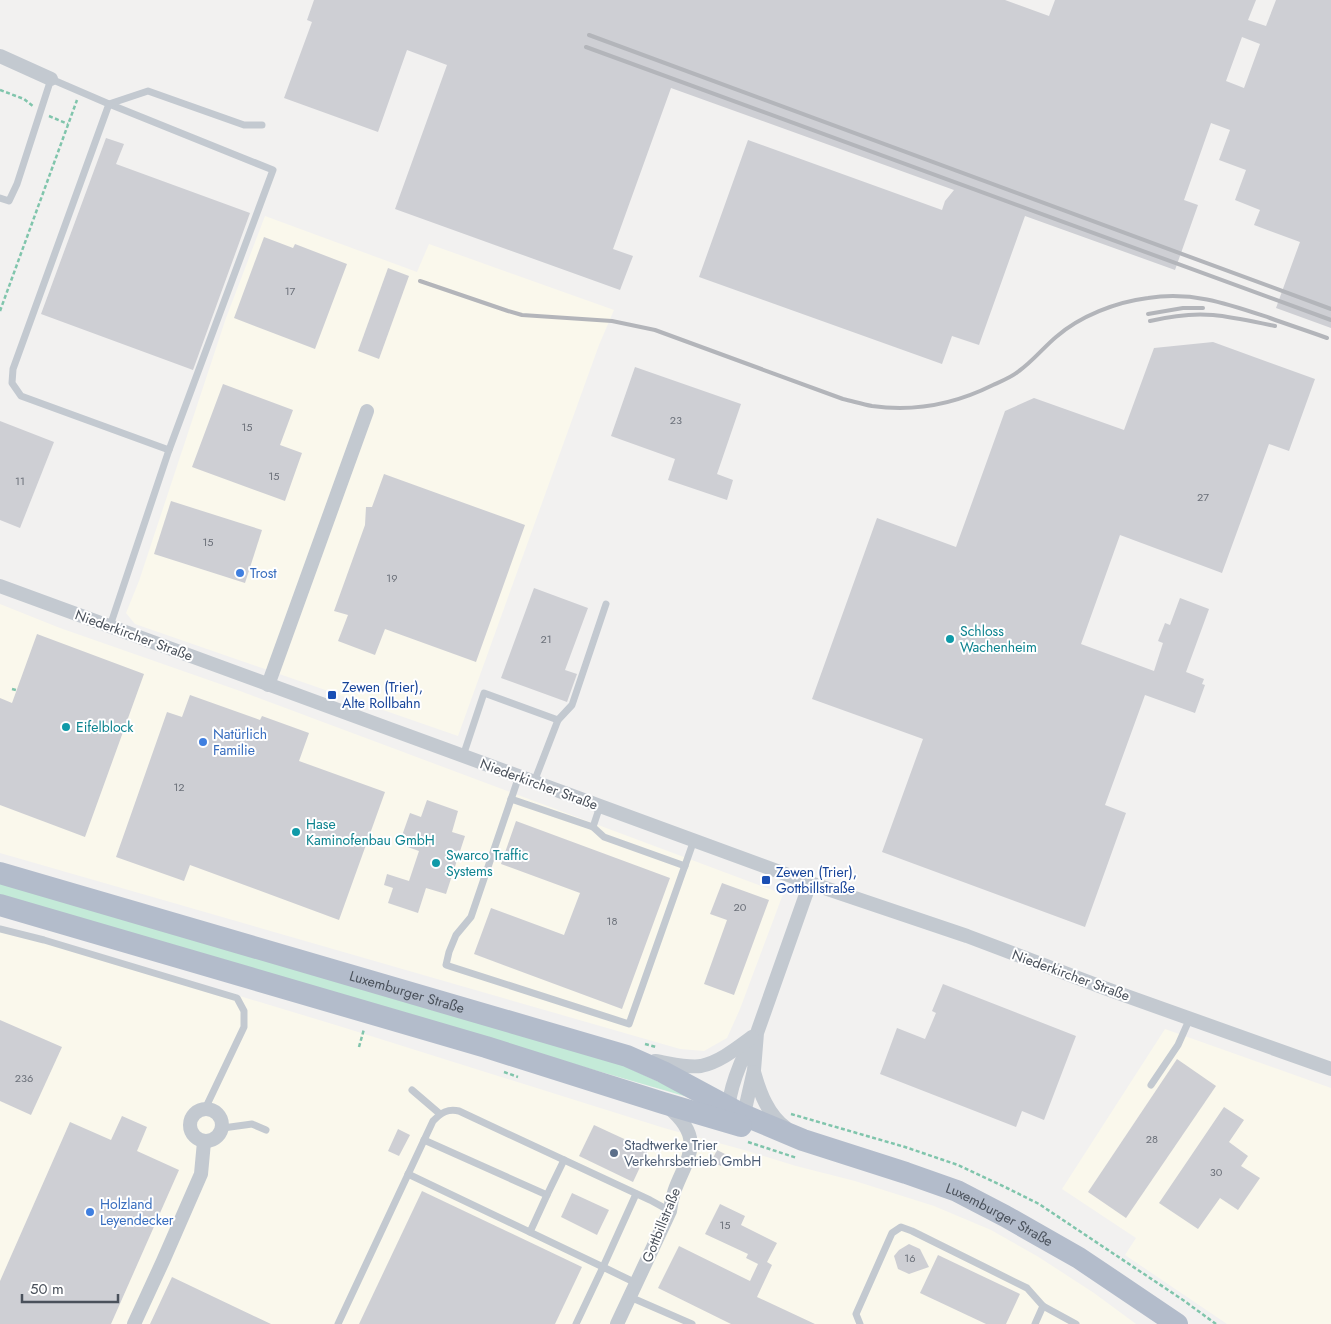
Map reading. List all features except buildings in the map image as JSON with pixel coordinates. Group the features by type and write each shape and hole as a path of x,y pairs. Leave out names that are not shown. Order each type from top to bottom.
{"main road":[{"name":"Luxemburger Straße","path":"0,873 627,1056 663,1072 733,1115 803,1150 906,1173 957,1191 1079,1258 1177,1324"},
{"name":"Luxemburger Straße","path":"0,905 486,1048 663,1103 733,1115"}],"street":[{"path":"0,56 51,79"},
{"path":"268,685 367,411"},
{"name":"Niederkircher Straße","path":"0,586 810,883 967,936 1331,1069"},
{"path":"733,1115 733,1087 736,1077 747,1049 757,1033 810,883"},
{"path":"627,1056 699,1066 723,1057 757,1033"},
{"path":"733,1115 747,1101 754,1070 757,1033"},
{"path":"754,1070 763,1098 772,1114 803,1150"},
{"name":"Gottbillstraße","path":"617,1324 670,1210 671,1197 691,1146 690,1135 683,1122 663,1103"},
{"path":"205,1109 219,1115 223,1128 220,1135 204,1142 195,1138 190,1131 190,1124 198,1111 205,1109"},
{"path":"134,1324 201,1174 204,1142"}],"lane":[{"path":"0,198 9,201 51,79 273,170 169,450 110,626"},
{"path":"109,104 148,91 244,125 262,125"},
{"path":"109,104 13,370 12,383 21,396 169,450"},
{"path":"534,782 558,720 572,705 606,604"},
{"path":"463,756 484,693 558,720"},
{"path":"519,776 471,917 456,935 449,952 446,965 452,968 629,1024 694,840"},
{"path":"511,799 593,827 604,838 685,866"},
{"path":"593,827 600,806"},
{"path":"0,929 44,940 236,998 244,1011 244,1027 205,1109"},
{"path":"1151,1085 1178,1044 1190,1018"},
{"path":"412,1090 440,1114"},
{"path":"338,1324 433,1121 440,1114 453,1109 670,1210"},
{"path":"223,1128 252,1124 266,1130"},
{"path":"424,1140 547,1195"},
{"path":"530,1232 564,1160"},
{"path":"408,1174 636,1283"},
{"path":"576,1324 636,1194"},
{"path":"860,1324 856,1314 892,1233 901,1227 1027,1288 1043,1306 1076,1324"},
{"path":"630,1297 692,1324"},
{"path":"1035,1324 1043,1306"}],"path":[{"path":"0,311 80,92"},
{"path":"12,689 16,690"},
{"path":"359,1047 364,1027"},
{"path":"788,1113 905,1147 949,1162 1009,1189 1039,1204 1216,1324"},
{"path":"746,1141 803,1150"}],"shaded area":[{"path":"265,216 417,272 429,244 614,310 599,345 458,736 135,624 126,613 139,581 226,318"},
{"path":"0,604 60,628 240,691 783,894 740,1009 727,1038 704,1051 680,1049 0,853"},
{"path":"0,926 339,1026 664,1128 855,1181 934,1206 991,1230 1037,1256 1094,1293 1136,1324 0,1324"},
{"path":"1165,1029 1331,1088 1331,1324 1227,1324 1125,1255 1136,1238 1062,1189"}],"green space":[{"path":"0,883 609,1059 698,1100 0,898"}],"railway":[{"path":"589,35 1331,309"},
{"path":"586,47 1331,320"},
{"path":"420,281 522,315 612,321 655,330 843,399 888,408 934,405 979,392 1016,373 1056,337 1087,316 1124,303 1148,298 1180,296 1210,300 1255,313 1327,338"},
{"path":"1148,314 1183,308 1203,308"},
{"path":"1150,321 1182,315 1205,314 1275,326"}],"place":[{"name":"Trost","path":"240,573"},
{"name":"Schloss Wachenheim","path":"950,639"},
{"name":"Zewen (Trier), Alte Rollbahn","path":"332,695"},
{"name":"Eifelblock","path":"66,727"},
{"name":"Natürlich Familie","path":"203,742"},
{"name":"Hase Kaminofenbau GmbH","path":"296,832"},
{"name":"Swarco Traffic Systems","path":"436,863"},
{"name":"Zewen (Trier), Gottbillstraße","path":"766,880"},
{"name":"Stadtwerke Trier Verkehrsbetrieb GmbH","path":"614,1153"},
{"name":"Holzland Leyendecker","path":"90,1212"}]}
